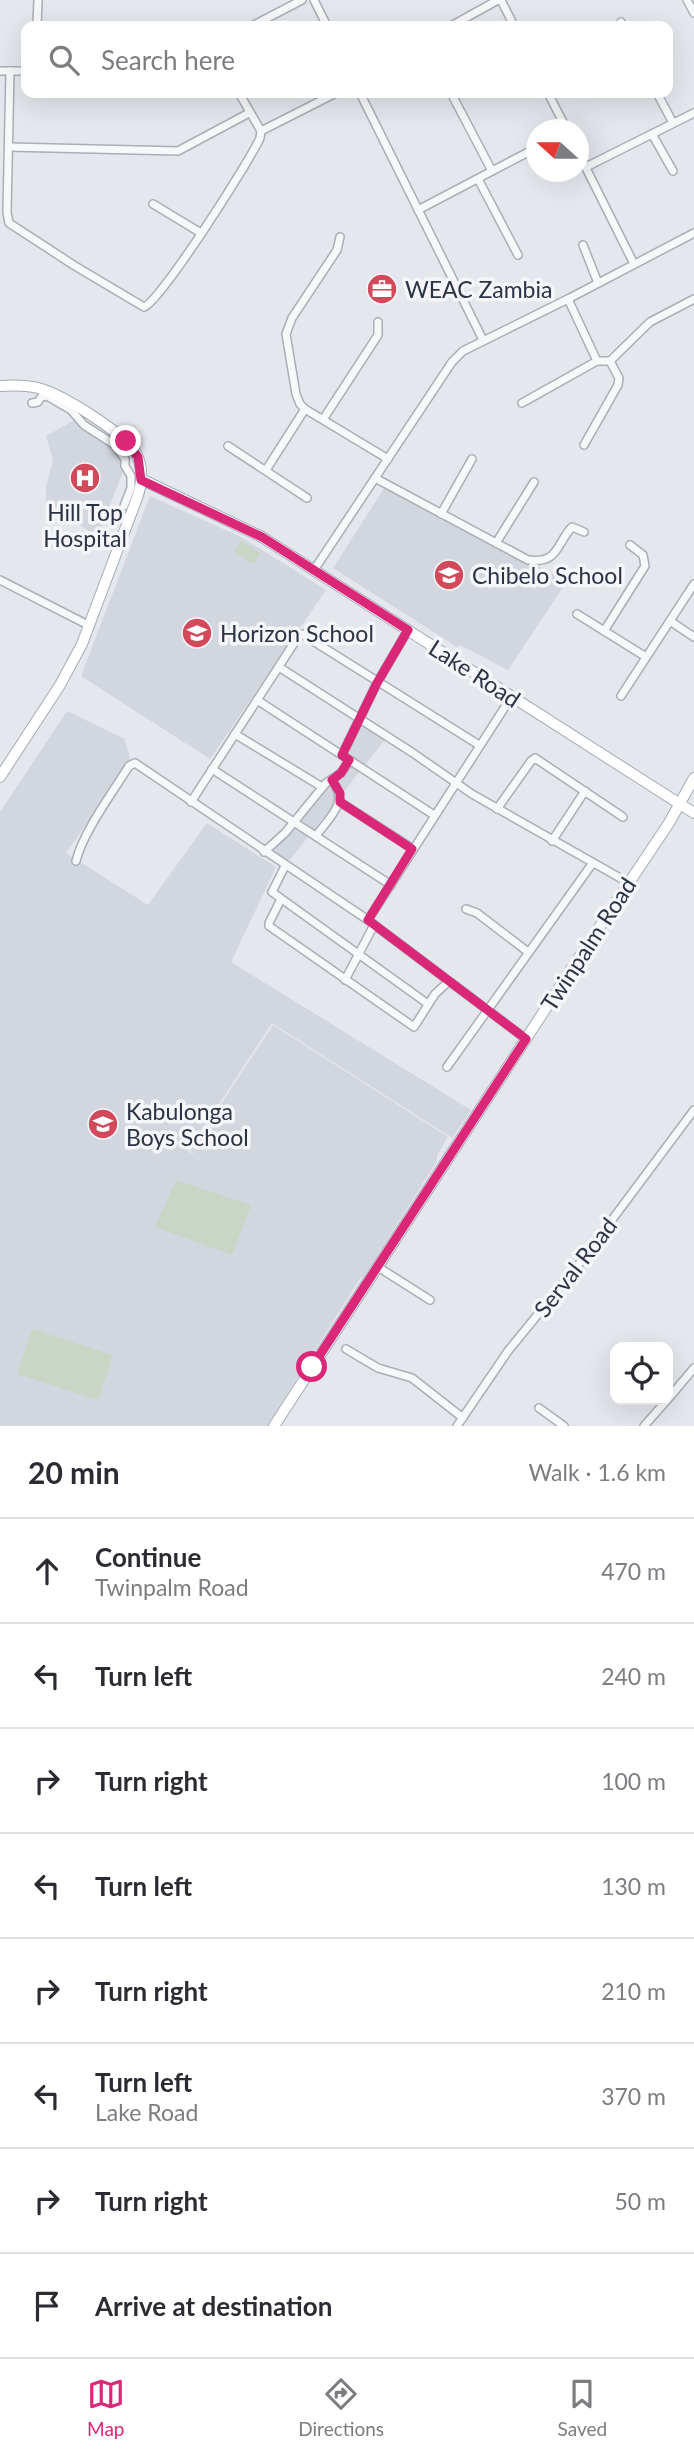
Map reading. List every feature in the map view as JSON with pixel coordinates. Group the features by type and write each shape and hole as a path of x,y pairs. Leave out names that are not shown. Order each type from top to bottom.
{"main road":[{"path":"0,386 27,386 51,392 99,421 131,446 138,457 141,480 137,498 90,626 65,676 0,778"},
{"name":"Lake Road","path":"141,480 233,522 314,570 694,814"},
{"path":"663,793 677,792 692,781"},
{"name":"Twinpalm Road","path":"274,1426 669,823 692,781"},
{"path":"669,823 681,816 694,814"}],"street":[{"path":"37,21 38,0"},
{"path":"262,21 302,0"},
{"path":"314,0 324,21"},
{"path":"460,21 499,0 511,21"},
{"path":"687,0 694,13"},
{"path":"0,71 21,71"},
{"path":"10,71 9,223 139,306 150,306 156,298 258,143 261,131 242,98"},
{"path":"261,131 326,98"},
{"path":"362,98 483,341"},
{"path":"454,98 492,172"},
{"path":"551,98 561,119"},
{"path":"660,98 673,123"},
{"path":"9,147 178,151 249,113"},
{"path":"589,166 694,113"},
{"path":"652,134 673,171"},
{"path":"418,209 526,154"},
{"path":"589,173 634,264"},
{"path":"478,178 518,255"},
{"path":"153,204 201,233"},
{"path":"314,570 452,362 463,351 694,233"},
{"path":"340,237 337,250 292,318 286,334 296,394 305,409 388,459"},
{"path":"583,245 598,283"},
{"path":"568,299 597,361"},
{"path":"522,403 597,361 610,361 650,322 694,299"},
{"path":"324,418 378,335 378,322"},
{"path":"584,445 618,384 619,379 610,361"},
{"path":"32,403 38,402 41,397 47,397 71,410 84,425 115,445 125,459 125,466 131,476 131,488 124,506"},
{"path":"265,470 305,409"},
{"path":"228,446 307,498"},
{"path":"441,514 472,459"},
{"path":"375,478 528,560 537,561 551,557 572,527 584,532"},
{"path":"496,543 534,482"},
{"path":"604,631 645,566 643,555 630,545"},
{"path":"0,580 90,626"},
{"path":"621,696 694,584"},
{"path":"578,614 646,657"},
{"path":"670,621 694,637"},
{"path":"342,755 377,683 408,630"},
{"path":"191,802 298,637 304,635 479,745"},
{"path":"279,667 497,808 629,883"},
{"path":"345,981 360,956 371,922 412,849 512,696"},
{"path":"257,700 434,816"},
{"path":"235,734 322,787"},
{"path":"497,808 533,758 623,817"},
{"path":"264,852 295,821 322,787 341,773 349,760"},
{"path":"76,861 83,842 132,764 138,765 371,922 526,1039"},
{"path":"212,769 391,885"},
{"path":"316,836 340,802 340,793 332,780"},
{"path":"552,841 585,791"},
{"path":"340,802 412,849"},
{"path":"447,1067 592,864"},
{"path":"285,866 272,892 428,1004"},
{"path":"281,899 270,926 414,1027 428,1004 448,982"},
{"path":"466,909 477,913 528,952"},
{"name":"Serval Road","path":"457,1426 508,1351 579,1264 694,1110"},
{"path":"378,1267 430,1300"},
{"path":"346,1349 378,1368 412,1378 463,1418"},
{"path":"673,1392 694,1368"},
{"path":"644,1426 662,1405"},
{"path":"539,1408 564,1426"}],"shaded area":[{"name":"Hill Top Hospital","path":"73,421 116,449 124,469 98,536 46,506 46,487 53,460 46,436"},
{"name":"Chibelo School","path":"385,487 567,581 508,670 460,645 457,647 333,568"},
{"name":"Horizon School","path":"150,496 241,537 326,590 210,759 81,676"},
{"name":"Kabulonga Boys School","path":"67,711 125,739 131,762 66,853 148,905 207,823 276,867 231,962 471,1110 452,1138 272,1023 188,1151 200,1159 190,1151 273,1025 448,1137 437,1155 437,1161 267,1426 0,1426 0,812"},
{"path":"360,720 387,737 285,866 264,852 349,760 342,755"}],"green space":[{"path":"241,541 260,553 254,564 234,552"},
{"path":"176,1180 251,1205 232,1255 155,1227"},
{"path":"32,1329 113,1355 98,1400 17,1374"}],"place":[{"name":"WEAC Zambia","path":"382,289"},
{"name":"Hill Top Hospital","path":"85,478"},
{"name":"Chibelo School","path":"449,575"},
{"name":"Horizon School","path":"197,633"},
{"name":"Kabulonga Boys School","path":"103,1124"}],"route":[{"path":"126,441 138,457 141,480 262,537 408,630 377,683 342,755 349,760 341,773 332,780 340,793 340,802 412,849 368,920 526,1039 312,1367"}]}
